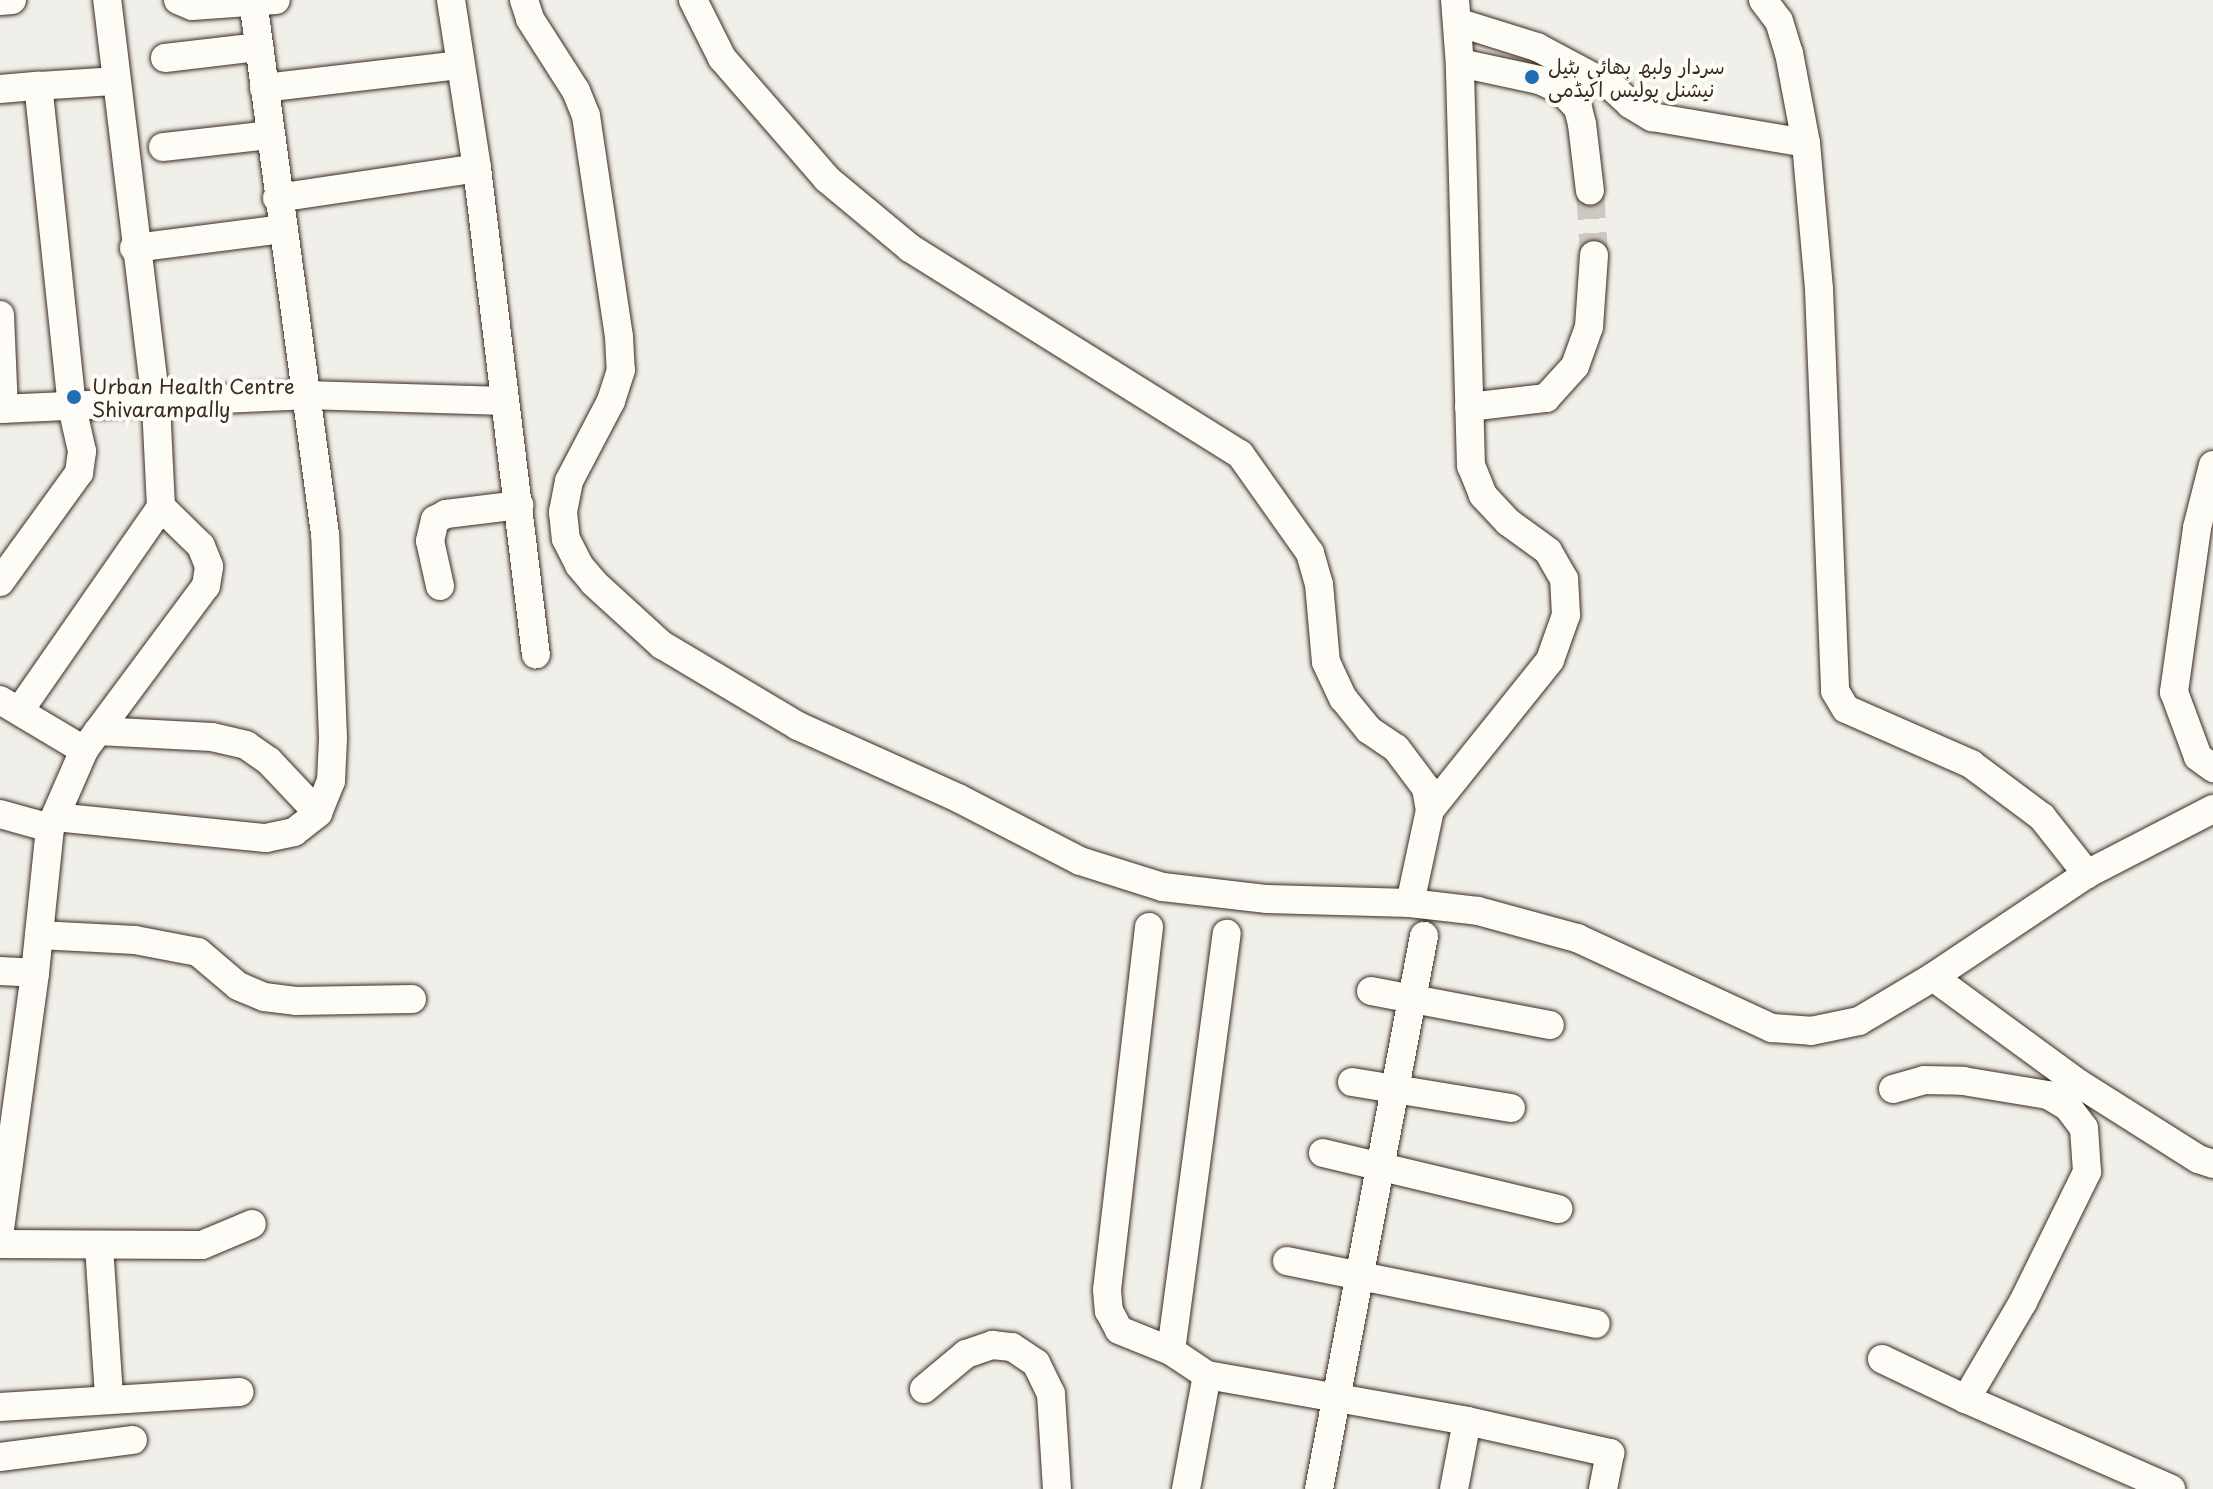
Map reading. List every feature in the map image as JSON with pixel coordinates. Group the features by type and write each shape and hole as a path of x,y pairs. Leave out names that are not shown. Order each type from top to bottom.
{"street":[{"path":"0,1 12,0"},
{"path":"107,0 134,248 156,403 161,507 10,705 91,740 212,737 246,745 269,761 318,813"},
{"path":"0,814 52,822 266,838 294,832 318,813 331,781 333,738 325,534 277,198 259,47 261,1 192,6 178,0"},
{"path":"451,0 477,168 536,654"},
{"path":"524,0 530,19 576,91 586,116 619,337 621,370 611,401 569,481 563,512 566,539 579,565 594,583 662,645 798,726 958,798 1080,861 1163,887 1267,899 1410,903 1478,911 1577,938 1772,1028 1811,1031 1859,1021 1933,977 2087,874 2213,809"},
{"path":"693,0 722,58 827,179 910,248 1240,454 1277,502 1310,553 1319,584 1326,662 1343,698 1369,730 1396,748 1410,763 1426,788 1430,810 1410,903"},
{"path":"1763,0 1779,21 1789,53 1806,143 1819,289 1835,691 1846,709 1971,764 2042,817 2087,874"},
{"path":"1430,810 1550,660 1566,615 1564,579 1548,551 1508,522 1483,495 1471,466 1456,11 1537,47 1612,87 1630,104 1652,117 1806,143"},
{"path":"165,58 259,47"},
{"path":"1460,63 1539,80 1561,90 1578,108 1590,191"},
{"path":"264,88 460,65"},
{"path":"0,89 115,81"},
{"path":"0,582 79,473 82,451 72,407 38,86"},
{"path":"163,147 270,135"},
{"path":"277,198 477,168"},
{"path":"134,248 282,229"},
{"path":"1469,407 1546,398 1575,366 1589,327 1594,255"},
{"path":"0,315 2,409 305,395 505,401"},
{"path":"2213,465 2205,537 2174,692 2198,757 2213,768"},
{"path":"440,586 430,541 435,520 446,514 519,505"},
{"path":"0,1229 7,1126 35,973 52,822 91,740 206,586 209,566 201,546 161,507"},
{"path":"1149,927 1107,1290 1109,1311 1119,1330 1171,1351 1207,1375 1467,1421 1610,1453 1603,1489"},
{"path":"1171,1351 1227,934"},
{"path":"39,935 135,940 198,952 220,967 238,986 264,997 296,1001 412,999"},
{"path":"1319,1489 1424,936"},
{"path":"0,971 35,973"},
{"path":"1933,977 2078,1083 2198,1159 2213,1164"},
{"path":"1371,991 1550,1025"},
{"path":"1893,1089 1924,1080 1963,1081 2048,1095 2068,1107 2084,1128 2087,1172 2023,1302 1966,1399"},
{"path":"1352,1082 1511,1108"},
{"path":"1323,1153 1558,1209"},
{"path":"0,1244 202,1245 252,1224"},
{"path":"99,1246 109,1398"},
{"path":"1287,1261 1596,1324"},
{"path":"924,1389 966,1354 992,1345 1012,1347 1036,1363 1051,1394 1057,1489"},
{"path":"1882,1359 2171,1489"},
{"path":"1186,1489 1207,1375"},
{"path":"0,1407 240,1392"},
{"path":"1454,1489 1467,1421"},
{"path":"0,1457 133,1440"}],"tunnel":[{"path":"1590,191 1594,255"}],"place":[{"name":"سردار ولبھ بھائی پٹیل نیشنل پولیس اکیڈمی","path":"1532,77"},
{"name":"Urban Health Centre Shivarampally","path":"74,397"}]}
